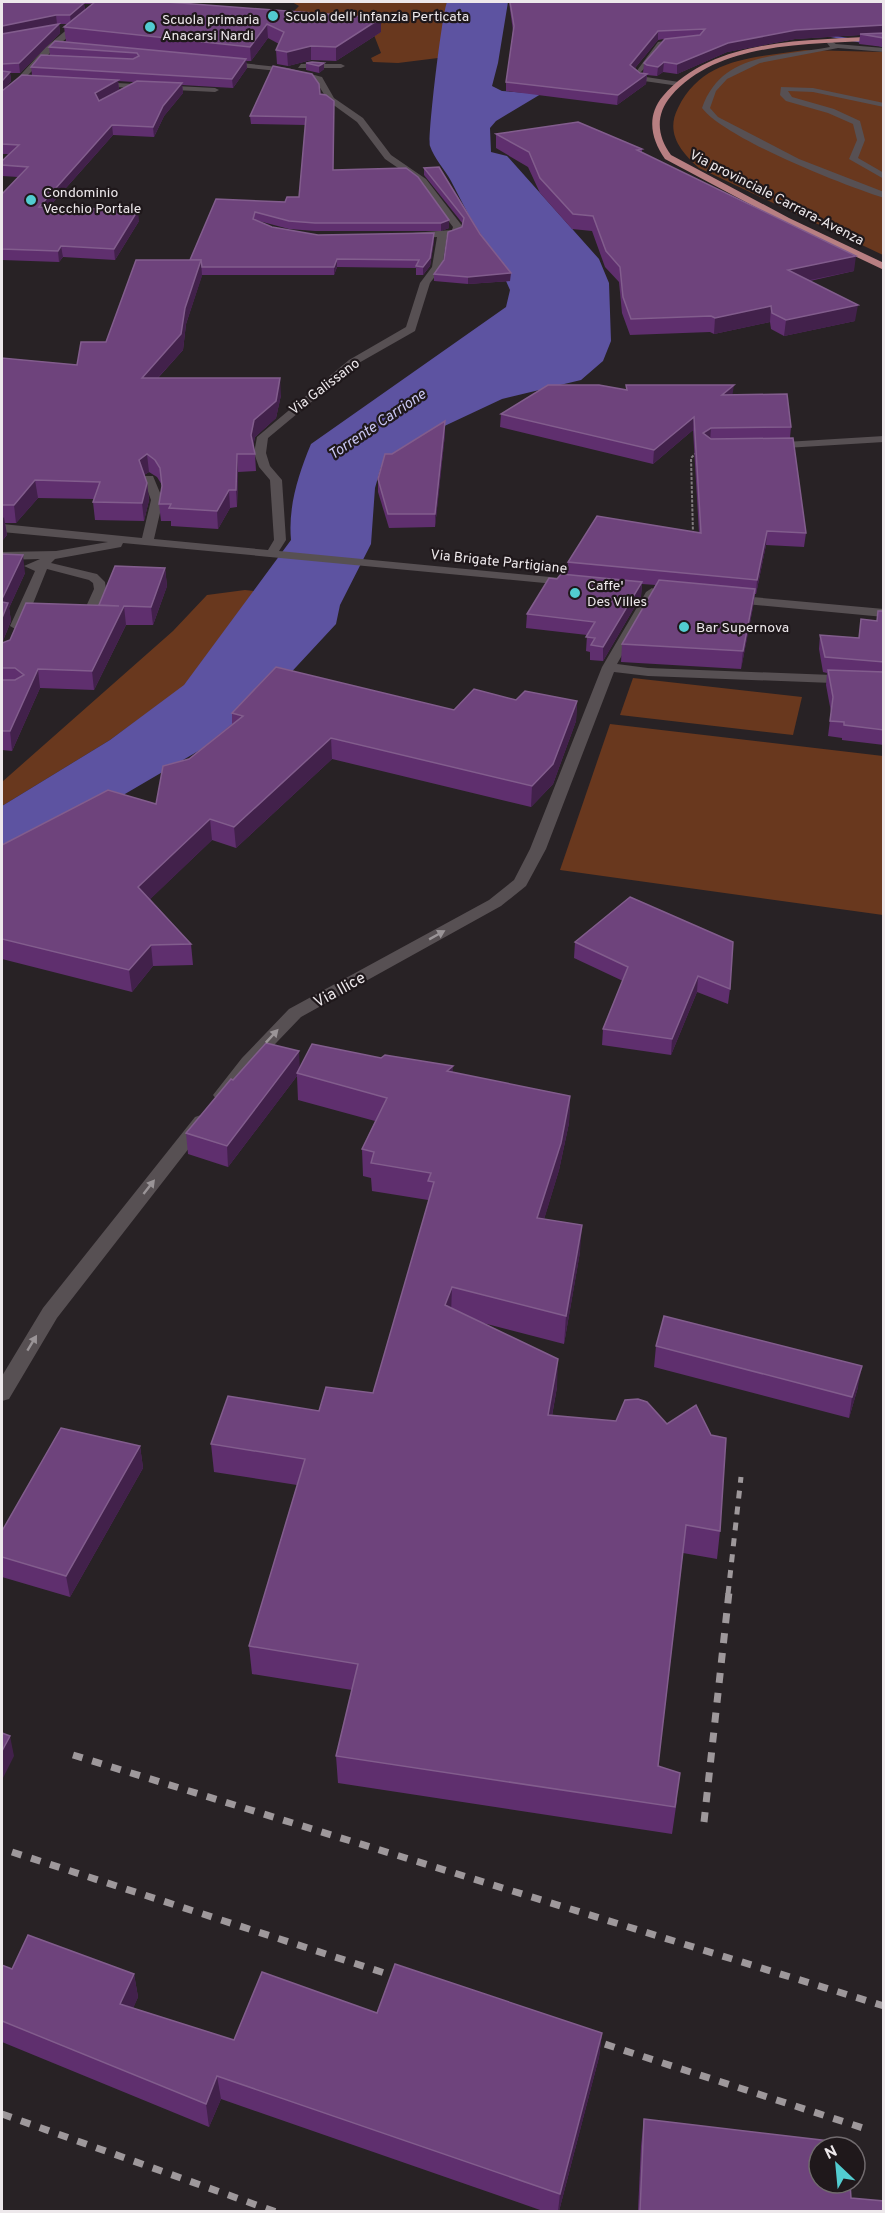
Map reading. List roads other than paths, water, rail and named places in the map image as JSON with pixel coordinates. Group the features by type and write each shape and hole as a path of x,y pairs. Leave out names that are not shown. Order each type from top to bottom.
{"main road":[{"name":"Via provinciale Carrara-Avenza","path":"884,38 735,56 698,68 676,84 655,113 656,139 668,157 744,199 884,267"}],"street":[{"path":"2,99 53,45 104,2"},
{"path":"84,8 112,9"},
{"path":"57,28 75,28"},
{"path":"676,84 644,79 636,74 661,44 677,41"},
{"path":"884,50 835,44 835,48 828,50 782,56 741,67 712,90 707,97 706,108 715,119 796,161 884,195"},
{"path":"53,45 63,46"},
{"path":"39,60 51,61"},
{"name":"Via Galissano","path":"214,62 288,70 317,77 331,99 360,120 388,157 423,182 458,227 456,233 442,236 436,267 425,283 411,329 353,362 263,437 260,453 265,467 276,480 280,540 272,553"},
{"path":"288,70 312,64 341,66"},
{"path":"23,78 42,74"},
{"path":"199,86 89,82 215,90"},
{"path":"124,93 135,86"},
{"path":"884,105 813,90 784,89 784,95 789,99 831,111 858,123 861,140 853,159 884,177"},
{"path":"399,236 442,236"},
{"path":"756,447 884,439"},
{"path":"147,541 157,500 149,478"},
{"name":"Via Brigate Partigiane","path":"2,528 582,585"},
{"path":"2,556 57,555 133,540"},
{"path":"40,564 57,555"},
{"path":"13,636 41,571 40,564"},
{"path":"2,565 40,564 93,577 99,582 100,589 91,610"},
{"name":"Via Ilice","path":"2,1393 50,1313 248,1062 278,1029 296,1013 495,903 520,883 538,849 609,667 652,592"},
{"path":"711,597 884,613"},
{"path":"609,667 648,672 884,681"}],"water":[{"name":"Torrente Carrione","path":"447,2 508,2 492,86 502,91 541,94 496,121 490,128 491,152 507,156 599,259 609,283 611,341 603,361 581,380 502,399 421,437 381,467 375,488 371,544 340,605 336,624 284,680 224,736 2,866 2,806 110,740 184,685 291,540 291,515 295,491 311,444 506,307 510,290 506,281 430,146 436,76"}],"waterway":[{"path":"820,34 884,46"}],"railway":[{"path":"728,1594 741,1477"},
{"path":"704,1822 729,1592"},
{"path":"73,1755 884,2006"},
{"path":"12,1852 406,1980"},
{"path":"586,2038 866,2129"},
{"path":"2,2114 276,2212"}],"place":[{"name":"Scuola dell' infanzia Perticata","path":"273,16"},
{"name":"Scuola primaria Anacarsi Nardi","path":"150,27"},
{"name":"Condominio Vecchio Portale","path":"31,200"},
{"name":"Caffe' Des Villes","path":"575,593"},
{"name":"Bar Supernova","path":"684,627"}]}
